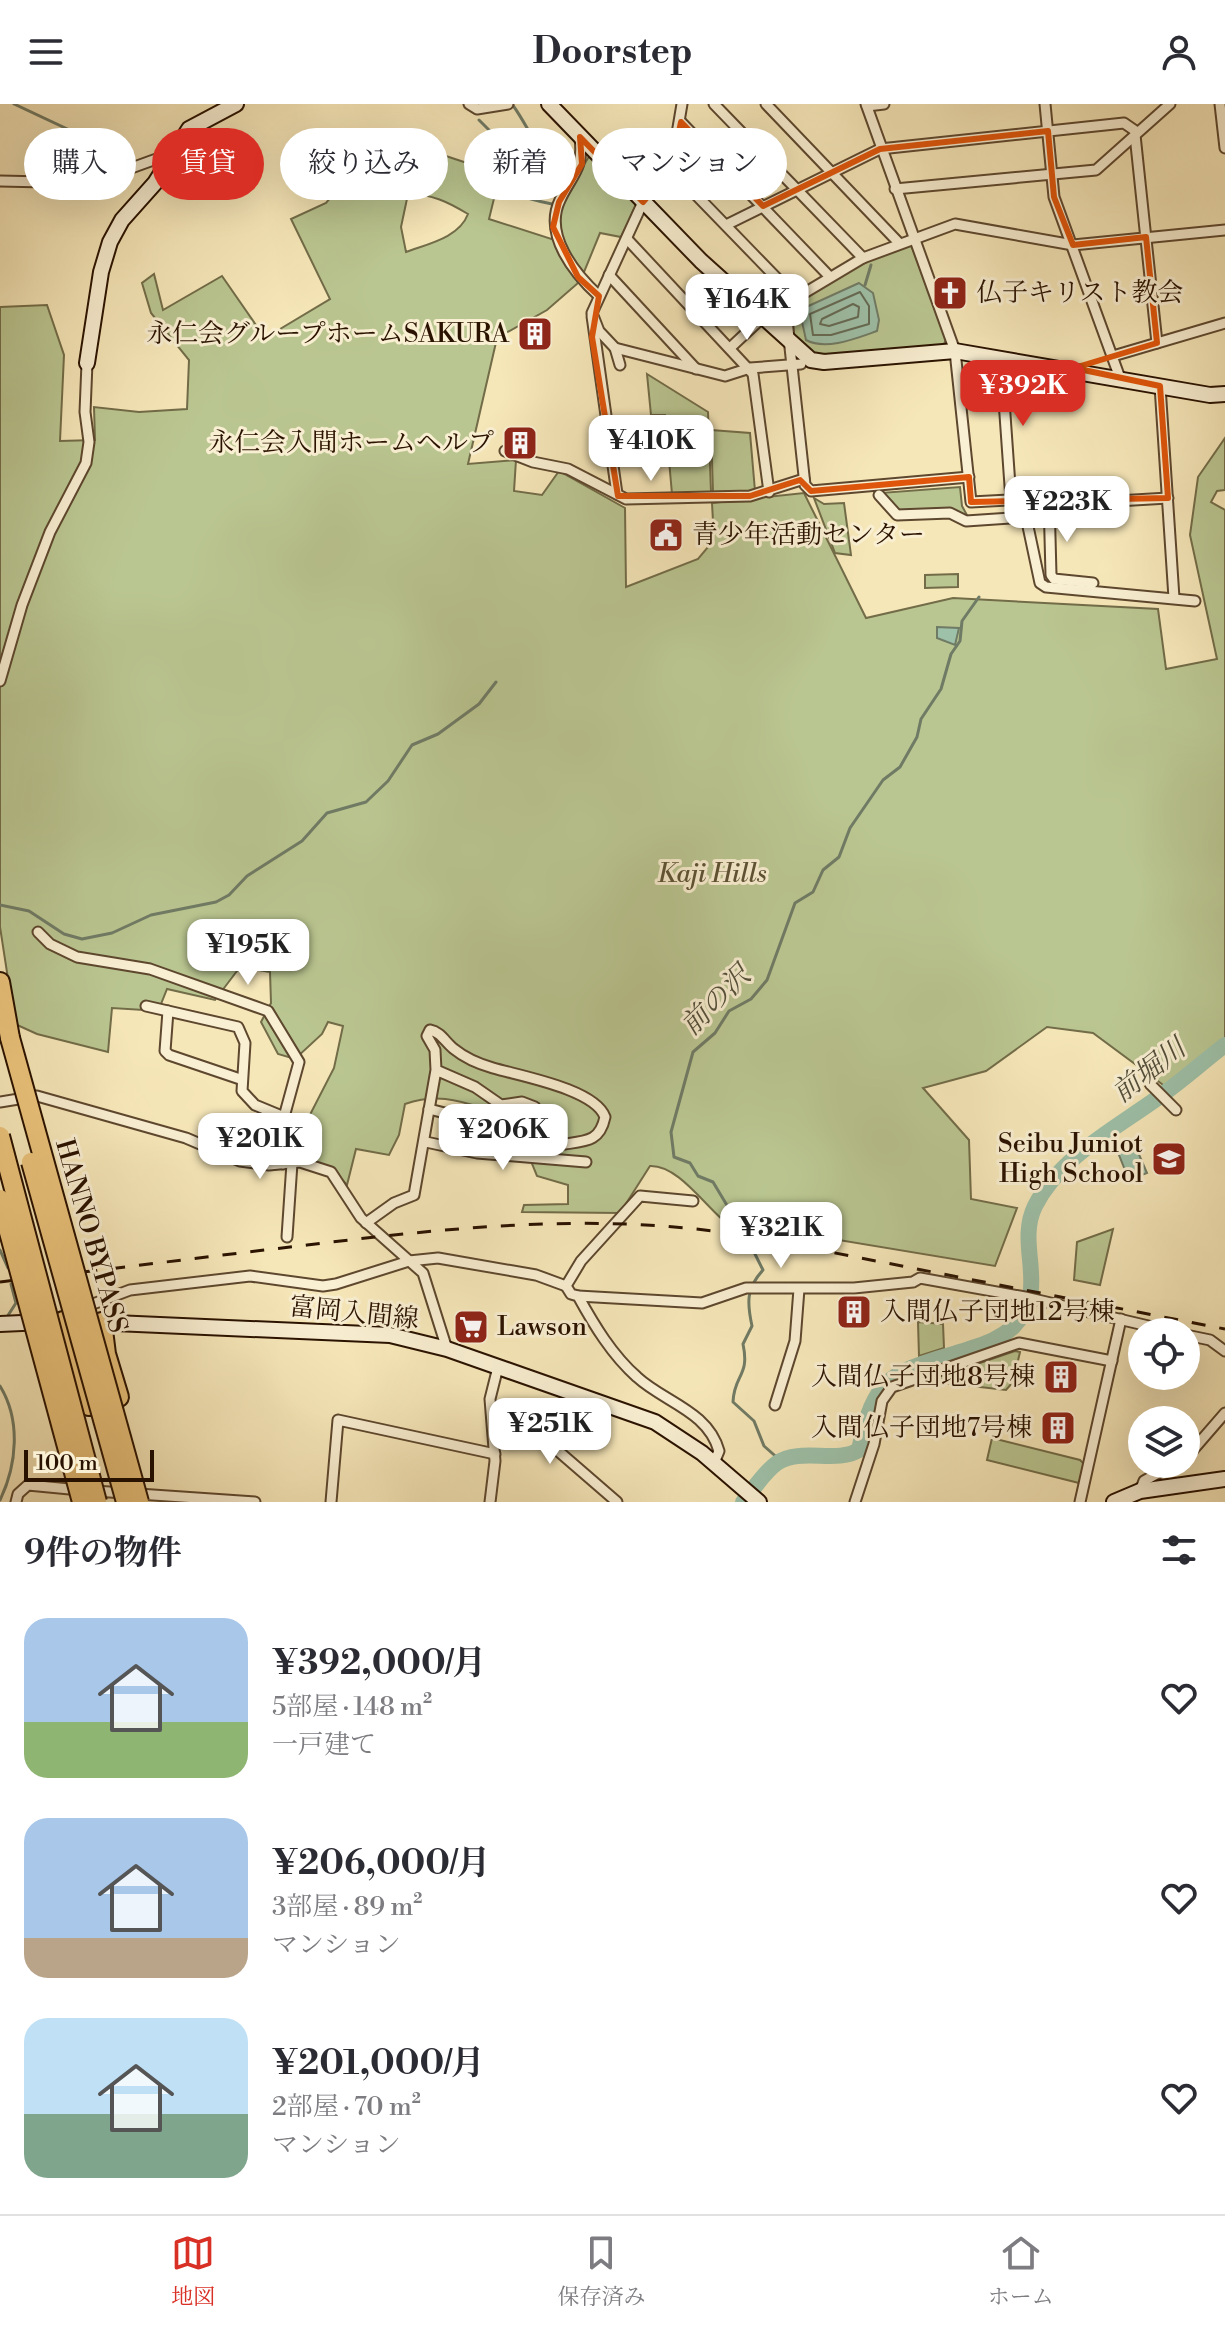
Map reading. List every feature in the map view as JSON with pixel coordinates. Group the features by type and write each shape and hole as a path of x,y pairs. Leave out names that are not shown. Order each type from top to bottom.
{"highway":[{"name":"HANNO BYPASS","path":"0,982 5,1043 126,1502"},
{"name":"HANNO BYPASS","path":"5,1043 142,1502"},
{"path":"0,1136 97,1502"},
{"path":"0,1199 82,1502"},
{"path":"66,1322 106,1476 120,1502"},
{"path":"102,1322 106,1354 143,1483 142,1502"}],"street":[{"path":"191,128 236,104"},
{"path":"469,104 477,109 508,104"},
{"path":"549,104 643,202 762,318 811,360 824,362"},
{"path":"680,128 682,104"},
{"path":"714,104 863,258"},
{"path":"766,104 899,243"},
{"path":"884,104 866,105 955,351 971,502 1049,498 1051,575 1054,579 1093,583"},
{"path":"1045,104 1054,197 1120,378"},
{"path":"895,189 1096,170 1170,104"},
{"path":"1220,104 1225,148"},
{"path":"681,122 829,276"},
{"path":"726,225 880,149 1124,123 1136,134 1157,343"},
{"path":"580,137 582,164 559,202 553,227 578,277 599,296"},
{"path":"0,181 90,183 152,161"},
{"path":"0,681 22,605 50,532 86,463 89,442 85,412 87,363 101,272 110,242 122,220 152,182"},
{"path":"701,200 796,298"},
{"path":"617,494 592,337 592,313 643,202"},
{"path":"969,477 811,491 804,479 795,364 787,311 796,298 863,258 955,224 1073,245 1225,230"},
{"path":"627,239 750,368 769,492"},
{"path":"609,275 696,369"},
{"path":"592,313 599,331 615,348 620,365"},
{"path":"730,348 762,318"},
{"path":"1113,356 1225,323"},
{"path":"615,348 725,376 750,368 955,351 1210,395 1225,394"},
{"path":"1001,358 1011,500"},
{"path":"1160,386 1174,598"},
{"path":"505,451 533,462 568,469 626,499 656,500 769,492 804,479"},
{"path":"879,495 897,515 950,513 966,521 1026,517 1040,583 1046,587 1195,601"},
{"path":"1049,505 1168,498"},
{"path":"38,932 50,944 77,957 150,969 268,1011 299,1062 284,1117 288,1164 287,1237"},
{"path":"146,1006 243,1031 240,1079 246,1099 284,1117"},
{"path":"168,1011 165,1051 169,1055 240,1079"},
{"path":"366,1223 394,1203 414,1195 426,1142 436,1070 435,1050 427,1036 430,1030 437,1031 454,1049 477,1062 552,1084 599,1106 605,1117 600,1134 594,1139 565,1144"},
{"path":"436,1070 475,1087 501,1105 530,1105 538,1112 538,1119 565,1144 566,1160"},
{"path":"1150,1084 1176,1110"},
{"path":"0,1102 37,1096 171,1133 240,1161 288,1164 331,1172 366,1223 423,1273 447,1349"},
{"path":"429,1109 492,1125 538,1119"},
{"path":"426,1142 477,1153 586,1162"},
{"path":"566,1286 581,1261 640,1196 693,1201"},
{"path":"66,1322 70,1315 95,1301 130,1290 250,1276 323,1286 409,1261 438,1258 536,1275 566,1286 571,1294 578,1296 586,1293 702,1303 750,1288 883,1285 920,1278 1030,1298 1059,1308 1128,1321"},
{"path":"775,1405 795,1341 799,1289"},
{"path":"578,1296 597,1332 633,1374 686,1409 711,1430 719,1451 714,1463"},
{"path":"1080,1502 1121,1319"},
{"name":"富岡入間線","path":"5,1324 102,1322 390,1335 447,1349 632,1412 680,1436 753,1497"},
{"path":"1200,1338 1210,1340 1225,1351"},
{"path":"855,1502 874,1444 882,1401 892,1387 1019,1343 1112,1361"},
{"path":"490,1502 495,1454 490,1399 498,1367"},
{"path":"1200,1442 1225,1413"},
{"path":"492,1417 557,1450 617,1502"},
{"path":"331,1502 338,1420 495,1454"},
{"path":"1140,1491 1144,1481 1149,1478"},
{"path":"1114,1502 1140,1491 1225,1479"},
{"path":"16,1502 23,1488 38,1485 255,1502"}],"highlighted area":[{"path":"681,122 763,206 880,149 1048,131 1054,197 1073,245 1146,237 1157,343 1074,368 1160,386 1168,498 971,502 969,477 811,491 800,480 750,496 618,496 592,337 599,296 578,277 553,227 559,202 582,164 580,137 643,202 671,169"}],"green space":[{"path":"590,155 592,200 638,202 621,237 600,233 582,277 555,226 562,200 576,200 576,177"},
{"name":"Kaji Hills","path":"448,157 464,162 464,200 494,200 489,219 561,242 578,283 547,310 497,338 468,464 516,460 514,491 542,495 559,471 625,508 626,587 698,559 714,540 712,503 804,493 866,618 953,598 1158,609 1166,669 1217,659 1190,535 1198,477 1225,438 1225,490 1217,491 1211,502 1225,510 1225,1040 1174,1093 1093,1033 1047,1027 986,1071 923,1088 969,1140 971,1199 1017,1208 995,1266 724,1221 689,1186 660,1167 650,1166 620,1213 522,1212 524,1205 568,1204 568,1185 537,1176 528,1154 531,1138 492,1134 485,1109 445,1099 405,1104 399,1135 389,1155 356,1149 347,1185 335,1172 298,1159 296,1142 334,1068 343,1026 328,1022 322,1034 295,1059 278,1054 261,1022 271,1003 270,972 240,967 215,1000 167,989 161,1004 144,1010 112,1008 108,1052 37,1034 15,1024 0,927 0,307 47,305 64,355 60,441 95,440 94,407 139,412 187,409 189,360 151,313 142,283 154,274 163,310 222,276 265,338 330,299 291,219 329,200 407,200 401,227 406,252 432,243 457,229 468,214 440,200 448,200"},
{"path":"911,245 947,338 942,348 826,358 814,355 794,338 792,308 804,296 847,269"},
{"path":"647,374 708,412 711,492 672,494 665,415 651,415"},
{"path":"711,430 750,433 755,491 713,492"},
{"path":"960,487 962,506 968,517 897,515 880,493"},
{"path":"814,498 824,504 844,503 851,555 835,553"},
{"path":"958,574 958,587 925,588 925,575"},
{"path":"1113,1229 1100,1285 1074,1280 1077,1242"},
{"path":"918,1322 943,1324 944,1348 919,1356"},
{"path":"1015,1351 1020,1352 1013,1382 1006,1390 927,1381"},
{"path":"992,1438 1080,1460 1084,1464 1079,1483 987,1460"}],"water":[{"path":"859,283 873,293 879,320 877,331 832,344 806,340 801,317 804,308"},
{"path":"937,627 959,628 955,645 937,638"},
{"path":"1134,1143 1147,1173 1129,1180 1117,1150"}],"waterway":[{"path":"14,104 65,128"},
{"path":"512,104 527,128"},
{"path":"479,120 499,140 492,165 499,182 514,193 552,204"},
{"path":"865,285 871,265"},
{"name":"前の沢","path":"781,1461 764,1446 754,1421 733,1402 745,1363 743,1344 752,1326 751,1290 763,1270 748,1240 752,1214 728,1207 713,1182 698,1176 690,1163 674,1157 671,1132 693,1052 715,1033 729,1011 751,999 767,980 795,903 813,892 823,870 839,857 850,828 883,780 900,767 917,737 921,719 941,689 951,654 960,641 962,621 979,597"},
{"path":"0,905 29,911 64,934 82,939 112,933 151,915 216,902 229,895 247,876 302,841 327,813 366,802 388,781 412,745 438,734 479,704 496,682"},
{"name":"前堀川","path":"743,1502 768,1471 786,1458 840,1456 859,1450 873,1403 893,1378 924,1363 986,1343 1013,1327 1024,1313 1030,1298 1030,1221 1046,1188 1092,1143 1171,1088 1225,1045"},
{"path":"0,1250 8,1268"},
{"path":"5,1320 16,1303 11,1284"},
{"path":"0,1386 7,1399 14,1428 13,1458 0,1500"}],"railway":[{"path":"0,1282 419,1232 530,1224 641,1225 753,1237 1225,1329"}],"place":[{"name":"仏子キリスト教会","path":"950,293"},
{"name":"永仁会グループホームSAKURA","path":"535,334"},
{"name":"永仁会入間ホームヘルプ","path":"520,443"},
{"name":"青少年活動センター","path":"666,535"},
{"name":"Seibu Juniot High School","path":"1169,1159"},
{"name":"入間仏子団地12号棟","path":"854,1312"},
{"name":"Lawson","path":"471,1327"},
{"name":"入間仏子団地8号棟","path":"1061,1377"},
{"name":"入間仏子団地7号棟","path":"1058,1428"}]}
